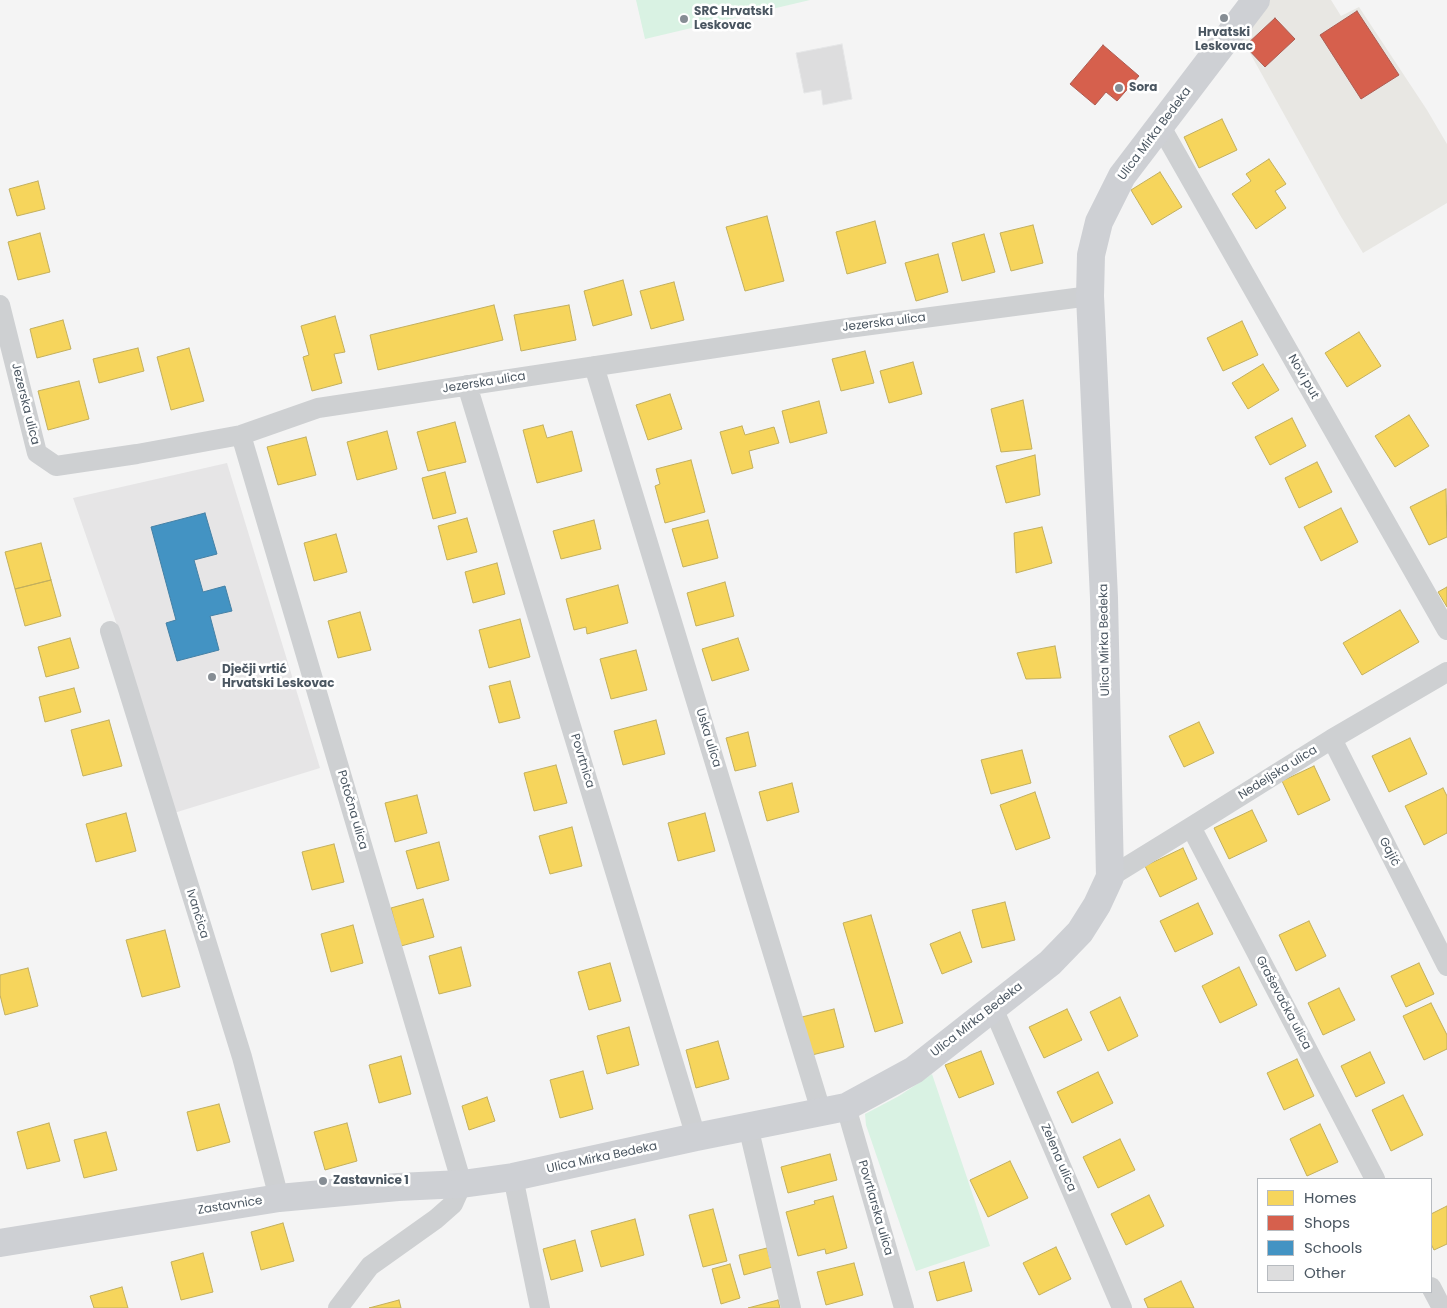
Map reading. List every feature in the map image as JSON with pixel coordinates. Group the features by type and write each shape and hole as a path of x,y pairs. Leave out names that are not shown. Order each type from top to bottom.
{"main road":[{"name":"Ulica Mirka Bedeka","path":"462,1184 514,1177 833,1109 914,1070 1050,963 1080,932 1097,905 1110,876 1104,598 1090,296 1091,255 1099,222 1122,176 1256,0"},
{"name":"Zastavnice","path":"0,1243 280,1198 398,1187 462,1184"}],"street":[{"name":"Novi put","path":"1161,124 1447,630"},
{"name":"Jezerska ulica","path":"0,305 37,453 56,466 242,435 318,408 848,328 1090,296"},
{"name":"Uska ulica","path":"594,366 833,1109"},
{"name":"Povrtnica","path":"467,385 696,1137"},
{"name":"Potočna ulica","path":"242,435 462,1184"},
{"name":"Ivančica","path":"110,631 242,1057 280,1198"},
{"name":"Nedeljska ulica","path":"1110,876 1191,828 1332,739 1447,672"},
{"name":"Gajić","path":"1332,739 1447,966"},
{"name":"Graševačka ulica","path":"1191,828 1374,1178"},
{"name":"Zelena ulica","path":"994,1008 1122,1308"},
{"name":"Povrtlarska ulica","path":"833,1109 904,1308"},
{"path":"748,1126 790,1308"},
{"path":"514,1177 540,1308"},
{"path":"338,1308 342,1300 370,1266 436,1219 453,1204 462,1184"},
{"path":"1432,1289 1442,1308"}],"shaded area":[{"path":"1267,0 1331,0 1341,16 1359,7 1427,110 1447,144 1447,203 1363,253 1240,35"},
{"name":"Dječji vrtić Hrvatski Leskovac","path":"227,463 320,768 174,813 117,625 73,498"}],"green space":[{"name":"SRC Hrvatski Leskovac","path":"636,0 810,0 645,39"},
{"path":"932,1074 990,1246 916,1271 866,1125 865,1114 899,1096"}],"building: Homes":[{"path":"1222,119 1237,150 1199,168 1184,137"},
{"path":"1269,159 1286,184 1275,191 1286,208 1256,229 1232,194 1251,181 1246,174"},
{"path":"1160,172 1182,207 1152,225 1131,190"},
{"path":"38,181 45,209 17,216 9,189"},
{"path":"767,216 784,281 745,291 726,227"},
{"path":"875,221 886,263 847,274 836,232"},
{"path":"1033,225 1043,263 1011,271 1000,233"},
{"path":"40,233 50,272 18,280 8,242"},
{"path":"984,234 995,272 962,281 952,243"},
{"path":"938,254 948,292 916,301 905,263"},
{"path":"623,280 632,315 593,326 584,291"},
{"path":"674,282 684,320 651,329 640,291"},
{"path":"494,305 503,340 378,370 370,335"},
{"path":"569,305 576,340 521,351 514,315"},
{"path":"335,316 345,352 334,354 342,383 312,391 303,357 309,355 301,326"},
{"path":"63,320 71,349 37,358 30,329"},
{"path":"1242,321 1258,355 1223,371 1207,338"},
{"path":"1359,332 1381,366 1347,387 1325,353"},
{"path":"138,348 144,371 99,383 93,359"},
{"path":"189,348 204,401 171,410 157,357"},
{"path":"865,351 874,383 841,391 832,359"},
{"path":"913,362 922,394 889,403 880,371"},
{"path":"1263,364 1279,390 1248,409 1232,383"},
{"path":"79,381 89,419 48,430 38,391"},
{"path":"670,394 682,429 648,440 636,405"},
{"path":"1023,400 1032,449 1001,452 991,409"},
{"path":"819,401 827,433 790,443 782,411"},
{"path":"1409,415 1429,446 1395,467 1375,436"},
{"path":"1292,418 1306,446 1270,465 1255,437"},
{"path":"455,422 466,462 428,471 417,432"},
{"path":"543,425 547,438 572,431 582,471 537,483 523,430"},
{"path":"742,426 745,435 774,427 779,443 749,451 753,468 732,474 720,432"},
{"path":"387,431 397,469 357,480 347,442"},
{"path":"306,437 316,475 278,485 267,447"},
{"path":"1035,455 1040,495 1006,503 996,466"},
{"path":"691,460 705,512 665,523 655,486 660,484 656,469"},
{"path":"1317,462 1332,492 1299,508 1285,478"},
{"path":"445,472 456,513 433,519 422,478"},
{"path":"1446,489 1447,537 1429,545 1410,507"},
{"path":"1341,508 1358,542 1321,561 1304,527"},
{"path":"467,518 477,552 447,560 438,526"},
{"path":"594,520 601,549 561,559 553,531"},
{"path":"708,520 718,558 683,567 672,529"},
{"path":"1042,527 1052,563 1016,573 1014,533"},
{"path":"336,534 347,572 314,581 304,543"},
{"path":"41,543 51,580 15,589 5,552"},
{"path":"497,563 505,594 473,603 465,572"},
{"path":"51,580 61,616 25,626 15,589"},
{"path":"725,582 734,616 696,626 687,593"},
{"path":"618,585 628,623 587,634 586,627 574,630 566,599"},
{"path":"1447,587 1447,607 1438,592"},
{"path":"1400,610 1419,642 1362,675 1343,643"},
{"path":"360,612 371,650 338,658 328,621"},
{"path":"520,619 530,657 489,668 479,630"},
{"path":"70,638 79,668 46,677 38,647"},
{"path":"738,638 749,670 712,681 702,649"},
{"path":"1055,646 1061,678 1026,679 1017,653"},
{"path":"636,650 647,690 611,699 600,659"},
{"path":"510,681 520,718 499,723 489,686"},
{"path":"74,688 81,712 45,722 39,697"},
{"path":"109,720 122,766 83,776 71,730"},
{"path":"656,720 665,754 623,765 614,731"},
{"path":"1199,722 1214,753 1184,767 1169,736"},
{"path":"748,732 756,766 735,771 726,738"},
{"path":"1410,738 1427,774 1389,792 1372,756"},
{"path":"1022,750 1031,783 991,794 981,760"},
{"path":"556,765 567,803 534,811 524,773"},
{"path":"1314,766 1330,800 1298,815 1282,781"},
{"path":"792,783 799,812 767,821 759,792"},
{"path":"1443,788 1447,796 1447,833 1424,845 1405,806"},
{"path":"1035,792 1050,838 1016,850 1000,805"},
{"path":"417,795 427,833 395,842 385,803"},
{"path":"1252,810 1267,841 1229,859 1214,828"},
{"path":"126,813 136,851 96,862 86,824"},
{"path":"705,813 715,851 678,861 668,823"},
{"path":"572,827 582,866 550,874 539,836"},
{"path":"439,842 449,880 417,889 406,851"},
{"path":"334,844 344,882 312,890 302,852"},
{"path":"1183,848 1197,879 1160,897 1145,866"},
{"path":"423,899 434,937 401,946 391,908"},
{"path":"1005,902 1015,940 982,948 972,910"},
{"path":"1198,903 1213,934 1175,952 1160,921"},
{"path":"871,915 903,1023 875,1032 843,923"},
{"path":"1309,921 1326,956 1296,971 1279,935"},
{"path":"353,925 363,963 331,972 321,934"},
{"path":"165,930 180,987 142,997 126,940"},
{"path":"960,932 972,962 942,974 930,944"},
{"path":"461,947 471,986 439,994 429,956"},
{"path":"610,963 621,1001 589,1010 578,972"},
{"path":"1419,963 1434,994 1406,1007 1391,976"},
{"path":"1239,967 1257,1005 1220,1023 1202,986"},
{"path":"28,968 38,1006 5,1015 0,995 0,975"},
{"path":"1339,988 1355,1020 1323,1035 1308,1003"},
{"path":"1120,997 1138,1036 1108,1051 1090,1012"},
{"path":"1431,1003 1447,1035 1447,1049 1424,1060 1403,1016"},
{"path":"834,1009 844,1047 812,1055 802,1017"},
{"path":"1067,1009 1082,1040 1044,1058 1029,1027"},
{"path":"629,1027 639,1065 607,1074 597,1036"},
{"path":"718,1041 729,1079 696,1088 686,1050"},
{"path":"981,1051 994,1084 959,1098 945,1065"},
{"path":"1370,1052 1385,1083 1356,1097 1341,1066"},
{"path":"401,1056 411,1094 379,1103 369,1065"},
{"path":"1297,1059 1314,1096 1284,1110 1267,1073"},
{"path":"583,1071 593,1109 560,1118 550,1080"},
{"path":"1098,1072 1113,1103 1072,1123 1057,1092"},
{"path":"1403,1095 1423,1135 1391,1151 1372,1110"},
{"path":"487,1097 495,1121 469,1130 462,1106"},
{"path":"219,1104 230,1142 197,1151 187,1112"},
{"path":"49,1123 60,1161 27,1169 17,1132"},
{"path":"347,1123 357,1161 325,1170 314,1132"},
{"path":"1320,1124 1338,1162 1307,1176 1290,1139"},
{"path":"106,1132 117,1170 84,1178 74,1140"},
{"path":"1120,1139 1135,1170 1098,1188 1083,1157"},
{"path":"830,1154 837,1180 788,1193 781,1167"},
{"path":"1010,1161 1028,1198 988,1217 970,1180"},
{"path":"1149,1195 1164,1226 1126,1245 1111,1214"},
{"path":"833,1196 847,1248 826,1254 825,1249 798,1256 786,1212 815,1204 814,1201"},
{"path":"1447,1206 1447,1244 1434,1250 1432,1246 1432,1214"},
{"path":"713,1209 727,1261 703,1267 689,1215"},
{"path":"635,1219 644,1255 601,1267 591,1231"},
{"path":"283,1223 294,1261 261,1270 251,1232"},
{"path":"575,1240 583,1271 551,1280 543,1249"},
{"path":"1056,1247 1071,1279 1039,1295 1023,1263"},
{"path":"767,1248 772,1267 744,1275 739,1255"},
{"path":"203,1253 213,1292 181,1300 171,1262"},
{"path":"964,1262 972,1291 937,1301 929,1272"},
{"path":"854,1263 863,1295 826,1305 817,1272"},
{"path":"730,1264 740,1298 721,1304 712,1269"},
{"path":"1181,1281 1194,1308 1148,1308 1144,1299"},
{"path":"122,1287 128,1308 94,1308 90,1296"},
{"path":"399,1300 401,1308 369,1308"},
{"path":"778,1300 780,1308 748,1308"}],"building: Shops":[{"path":"1357,11 1399,75 1361,99 1320,35"},
{"path":"1275,18 1295,39 1265,67 1245,46"},
{"path":"1103,45 1139,76 1117,101 1106,92 1095,105 1070,84"}],"building: Schools":[{"path":"205,513 217,554 194,560 203,592 225,586 232,611 210,616 219,650 177,661 166,623 176,620 151,527"}],"building: Other":[{"path":"842,44 852,99 823,105 821,90 804,93 796,53"}],"place":[{"name":"Hrvatski Leskovac","path":"1224,18"},
{"name":"SRC Hrvatski Leskovac","path":"684,19"},
{"name":"Sora","path":"1119,88"},
{"name":"Dječji vrtić Hrvatski Leskovac","path":"212,677"},
{"name":"Zastavnice 1","path":"323,1181"}]}
